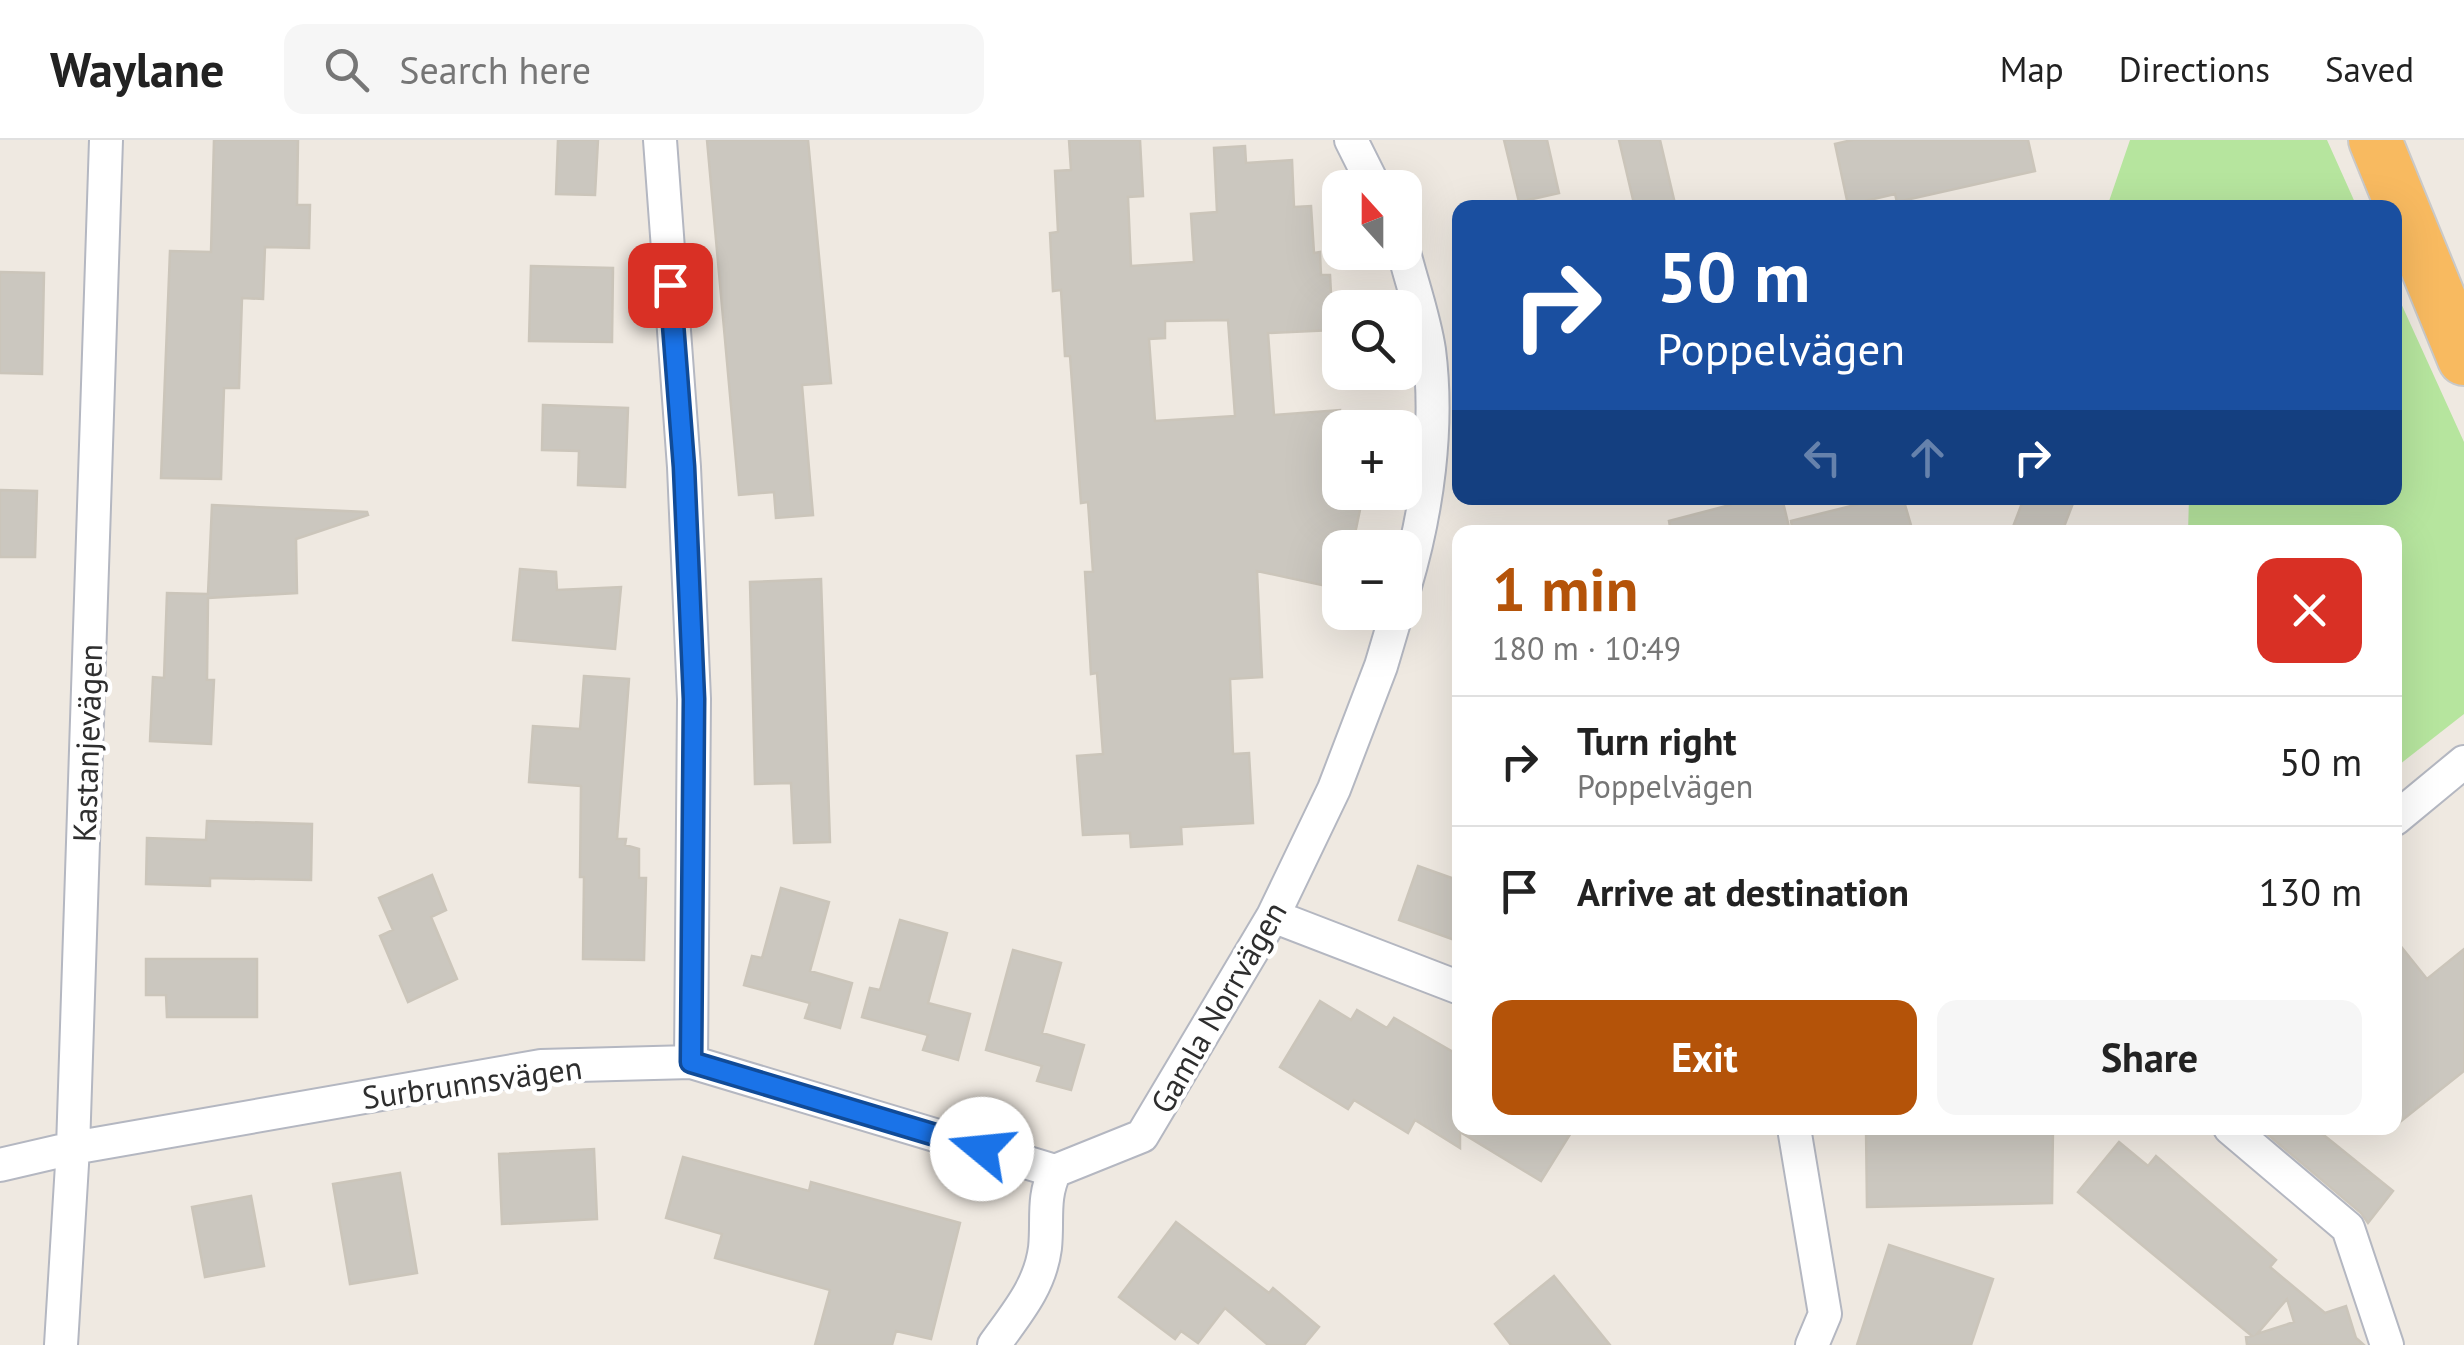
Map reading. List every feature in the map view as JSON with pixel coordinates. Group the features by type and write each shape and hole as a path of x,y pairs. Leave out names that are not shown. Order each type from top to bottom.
{"highway":[{"path":"2375,140 2399,200"},
{"path":"2402,206 2464,358"}],"street":[{"name":"Kastanjevägen","path":"61,1345 73,1148 106,140"},
{"path":"660,140 684,467 694,699 691,1062"},
{"path":"1352,140 1366,170"},
{"path":"1408,270 1428,349 1431,444 1419,530"},
{"name":"Gamla Norrvägen","path":"1055,1171 1142,1136 1274,916 1334,790 1391,630"},
{"path":"2402,813 2464,762"},
{"path":"1274,916 1452,985"},
{"name":"Surbrunnsvägen","path":"0,1166 73,1148 541,1066 691,1062 1055,1171"},
{"path":"1795,1135 1824,1314 1812,1345"},
{"path":"2238,1135 2348,1228 2386,1345"},
{"path":"994,1345 1037,1284 1045,1246 1044,1205 1055,1171"}],"green space":[{"path":"2130,140 2327,140 2354,200 2109,200"},
{"path":"2402,305 2464,442 2464,714 2402,763 2402,525 2188,525 2189,505 2402,505"}],"building":[{"path":"214,140 298,140 297,205 310,205 309,248 265,247 263,299 242,298 239,388 224,388 221,479 161,478 170,251 211,252"},
{"path":"558,140 598,140 595,195 556,194"},
{"path":"707,140 808,140 831,383 802,385 813,515 776,518 774,492 739,495"},
{"path":"1069,140 1140,140 1143,196 1128,197 1131,266 1194,262 1191,214 1217,212 1214,148 1245,146 1246,163 1292,160 1294,207 1311,206 1314,253 1320,252 1321,275 1330,275 1331,290 1322,290 1322,331 1268,333 1274,415 1322,411 1322,510 1360,510 1356,530 1322,530 1322,585 1257,571 1262,677 1230,679 1233,754 1249,753 1253,823 1181,827 1182,844 1131,847 1130,833 1083,835 1077,756 1103,754 1097,673 1091,674 1085,572 1093,572 1088,502 1081,503 1061,290 1053,291 1050,233 1058,232 1055,171 1071,170","holes":["1228,320 1235,416 1155,421 1149,339 1165,338 1165,321"]},
{"path":"1504,140 1547,140 1559,193 1519,200"},
{"path":"1619,140 1660,140 1674,200 1633,200"},
{"path":"1852,140 2028,140 2035,171 1906,200 1896,200 1895,194 1847,200 1835,144"},
{"path":"531,266 613,268 612,342 529,341"},
{"path":"0,272 44,273 42,374 0,373"},
{"path":"543,405 628,408 625,487 578,485 579,451 542,450"},
{"path":"0,490 37,491 35,557 0,557"},
{"path":"212,505 368,515 296,539 297,593 208,598 207,680 214,680 211,744 150,741 153,677 164,678 167,593 208,594"},
{"path":"1730,505 1784,505 1789,525 1670,525 1669,521"},
{"path":"1855,505 1905,505 1911,525 1792,525 1791,521"},
{"path":"2021,505 2072,505 2065,525 2014,525"},
{"path":"520,569 556,572 557,590 621,587 615,649 513,640"},
{"path":"821,579 830,842 794,843 791,783 755,784 750,582"},
{"path":"584,676 629,679 617,839 626,839 625,845 639,849 639,878 646,878 644,960 583,959 581,786 529,782 533,726 580,729"},
{"path":"207,821 312,824 311,880 210,878 210,886 146,884 147,838 206,840"},
{"path":"1418,866 1452,878 1452,939 1399,920"},
{"path":"432,875 446,910 431,917 457,979 408,1002 380,936 393,930 379,898"},
{"path":"781,888 829,902 810,971 852,983 840,1028 805,1018 810,1003 744,985 752,956 762,958"},
{"path":"900,920 947,933 928,1003 970,1014 958,1060 923,1050 928,1035 862,1017 870,988 880,990"},
{"path":"2402,948 2427,979 2464,949 2464,1071 2402,1120"},
{"path":"1013,950 1061,963 1042,1033 1084,1045 1071,1090 1037,1081 1042,1066 986,1050"},
{"path":"146,959 257,959 257,1017 167,1017 166,995 146,995"},
{"path":"1320,1001 1351,1020 1357,1010 1387,1028 1394,1018 1452,1051 1452,1135 1460,1135 1460,1148 1415,1120 1408,1133 1354,1100 1348,1109 1280,1067"},
{"path":"1465,1135 1570,1135 1541,1181"},
{"path":"1866,1135 2053,1135 2052,1203 1867,1207"},
{"path":"2268,1135 2324,1135 2393,1191 2368,1223"},
{"path":"2119,1142 2148,1166 2156,1156 2276,1260 2270,1267 2325,1313 2346,1306 2356,1338 2364,1345 2247,1345 2246,1337 2252,1336 2078,1192","holes":["2287,1299 2294,1322 2257,1334"]},
{"path":"594,1149 597,1219 502,1224 499,1154"},
{"path":"683,1157 809,1191 811,1182 960,1223 931,1339 896,1331 892,1345 815,1345 830,1290 715,1258 722,1234 666,1218"},
{"path":"400,1173 417,1273 350,1284 333,1184"},
{"path":"251,1196 264,1266 205,1277 192,1207"},
{"path":"1176,1222 1269,1293 1273,1288 1319,1327 1304,1345 1268,1345 1225,1308 1198,1343 1181,1331 1175,1339 1119,1297"},
{"path":"1889,1245 1993,1279 1971,1345 1857,1345"},
{"path":"1554,1276 1610,1345 1511,1345 1495,1324"}],"route":[{"path":"670,285 684,467 694,699 691,1062 982,1149"}]}
